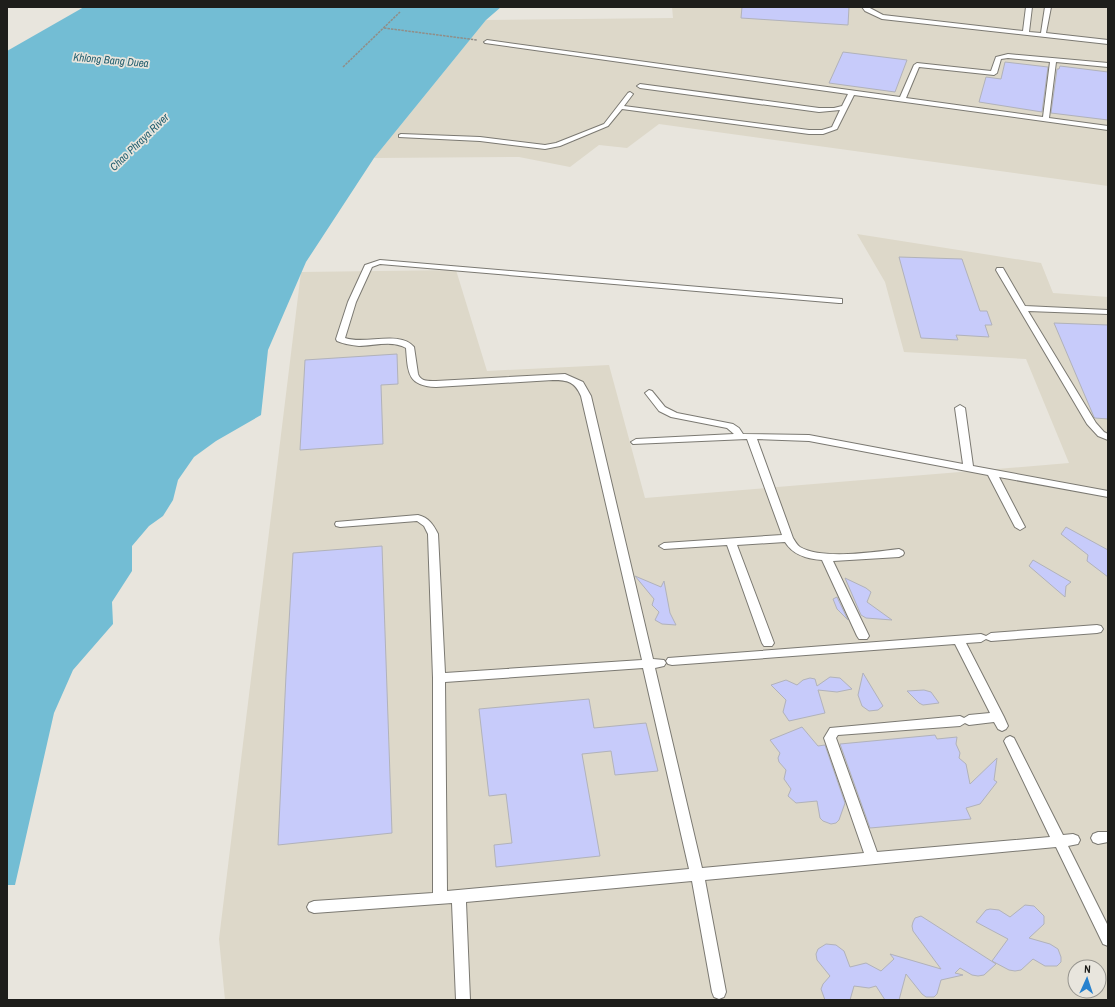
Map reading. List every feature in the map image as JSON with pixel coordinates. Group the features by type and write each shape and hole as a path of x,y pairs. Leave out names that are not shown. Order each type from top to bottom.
{"lane":[{"path":"864,7 874,14 882,17 960,23 1026,33 1108,42"},
{"path":"1026,33 1029,7"},
{"path":"1043,35 1048,7"},
{"path":"487,42 1108,128"},
{"path":"902,99 917,65 994,73 997,60 1000,56 1108,65"},
{"path":"1046,119 1053,60"},
{"path":"640,86 819,110 834,110 845,106"},
{"path":"620,107 809,132 823,132 835,128 852,92"},
{"path":"401,136 480,138 546,147 558,145 606,125 630,94"},
{"path":"719,992 697,874 647,664 586,396 580,384 565,378 553,377 424,384 418,382 414,377 410,346 407,343 354,344 344,342 340,339 352,302 369,265 380,262 839,301"},
{"path":"1000,270 1092,424 1102,434 1108,437"},
{"path":"1023,308 1108,312"},
{"path":"649,393 662,409 674,415 730,426 736,430 740,436"},
{"path":"960,408 968,469"},
{"path":"636,442 740,436 784,436 809,438 1108,494"},
{"path":"751,436 788,538 795,550 809,556 826,557 899,553"},
{"path":"992,473 1020,527"},
{"path":"340,524 418,518 425,520 429,524 432,534 439,678 440,898"},
{"path":"664,546 788,538"},
{"path":"731,542 771,650"},
{"path":"826,557 866,643"},
{"path":"439,678 647,664 771,650 866,643 959,640 1097,629"},
{"path":"873,859 830,738 834,731 964,721 1000,722 959,640"},
{"path":"1010,741 1066,841 1108,940"},
{"path":"314,907 440,898 1066,841"},
{"path":"459,896 463,1000"}],"path":[{"path":"343,67 400,12"},
{"path":"384,28 487,42"}],"shaded area":[{"path":"672,7 1108,7 1108,186 659,124 627,148 599,145 570,167 519,157 374,158 486,20 673,18"},
{"path":"857,234 1041,263 1053,293 1108,297 1108,1000 225,1000 219,939 301,272 456,270 487,371 609,365 645,498 1069,463 1026,359 904,352 885,282"}],"water":[{"path":"84,7 501,7 486,20 374,158 306,262 268,350 261,415 216,441 194,457 178,480 173,500 163,516 149,526 132,546 132,571 112,602 113,624 73,670 54,713 15,885 8,885 7,890 7,51"}],"building":[{"path":"742,7 849,7 848,25 741,18"},
{"path":"843,52 907,60 895,92 829,83"},
{"path":"1005,62 1048,67 1042,112 979,102 986,77 1001,79"},
{"path":"1060,66 1108,72 1108,120 1051,113 1057,69 1059,69"},
{"path":"899,257 962,259 980,311 987,311 992,325 985,325 989,337 956,335 958,340 921,338"},
{"path":"1054,323 1108,325 1108,419 1094,417"},
{"path":"397,354 398,384 381,385 383,444 300,450 305,360"},
{"path":"1066,527 1108,550 1108,577 1087,561 1088,555 1061,534"},
{"path":"382,546 392,833 278,845 293,553"},
{"path":"1033,560 1071,582 1066,586 1065,597 1029,566"},
{"path":"635,576 661,587 664,581 670,613 676,625 662,624 655,620 659,612 652,605 654,599"},
{"path":"845,578 871,592 867,602 892,620 866,618 861,615"},
{"path":"837,597 848,620 837,609 833,599"},
{"path":"863,673 883,706 878,710 869,711 862,706 858,695"},
{"path":"830,677 840,678 852,689 837,692 818,690 825,713 789,721 783,712 786,700 771,685 786,680 797,685 803,680 810,678 815,679 817,686"},
{"path":"924,690 931,692 939,703 923,705 907,691"},
{"path":"589,699 594,728 646,723 658,771 615,775 611,751 582,754 600,856 496,867 494,845 512,843 506,794 489,796 479,709"},
{"path":"802,727 818,746 825,745 845,803 839,820 836,823 831,824 820,818 817,801 796,803 788,796 791,789 784,779 786,770 779,762 778,758 780,753 770,740"},
{"path":"935,735 937,739 957,737 956,744 960,753 959,758 966,764 970,784 997,758 994,780 997,782 980,804 966,808 971,819 870,828 840,744"},
{"path":"1025,905 1034,906 1044,916 1044,924 1029,938 1050,944 1058,949 1061,962 1057,966 1045,966 1033,959 1021,970 1015,971 1009,970 992,961 1008,939 976,922 986,910 999,910 1010,917"},
{"path":"921,916 996,964 984,975 978,976 972,975 960,968 955,973 963,975 941,980 937,994 934,997 926,997 922,994 906,974 899,1000 885,1000 876,986 869,988 854,986 850,1000 825,1000 821,989 823,984 830,976 817,960 816,954 818,949 826,944 836,945 844,951 850,967 866,963 881,971 894,959 890,954 941,969 913,931 912,926 915,918"}],"water label":[{"name":"Khlong Bang Duea","path":"111,60"},
{"name":"Chao Phraya River","path":"139,142"}]}
